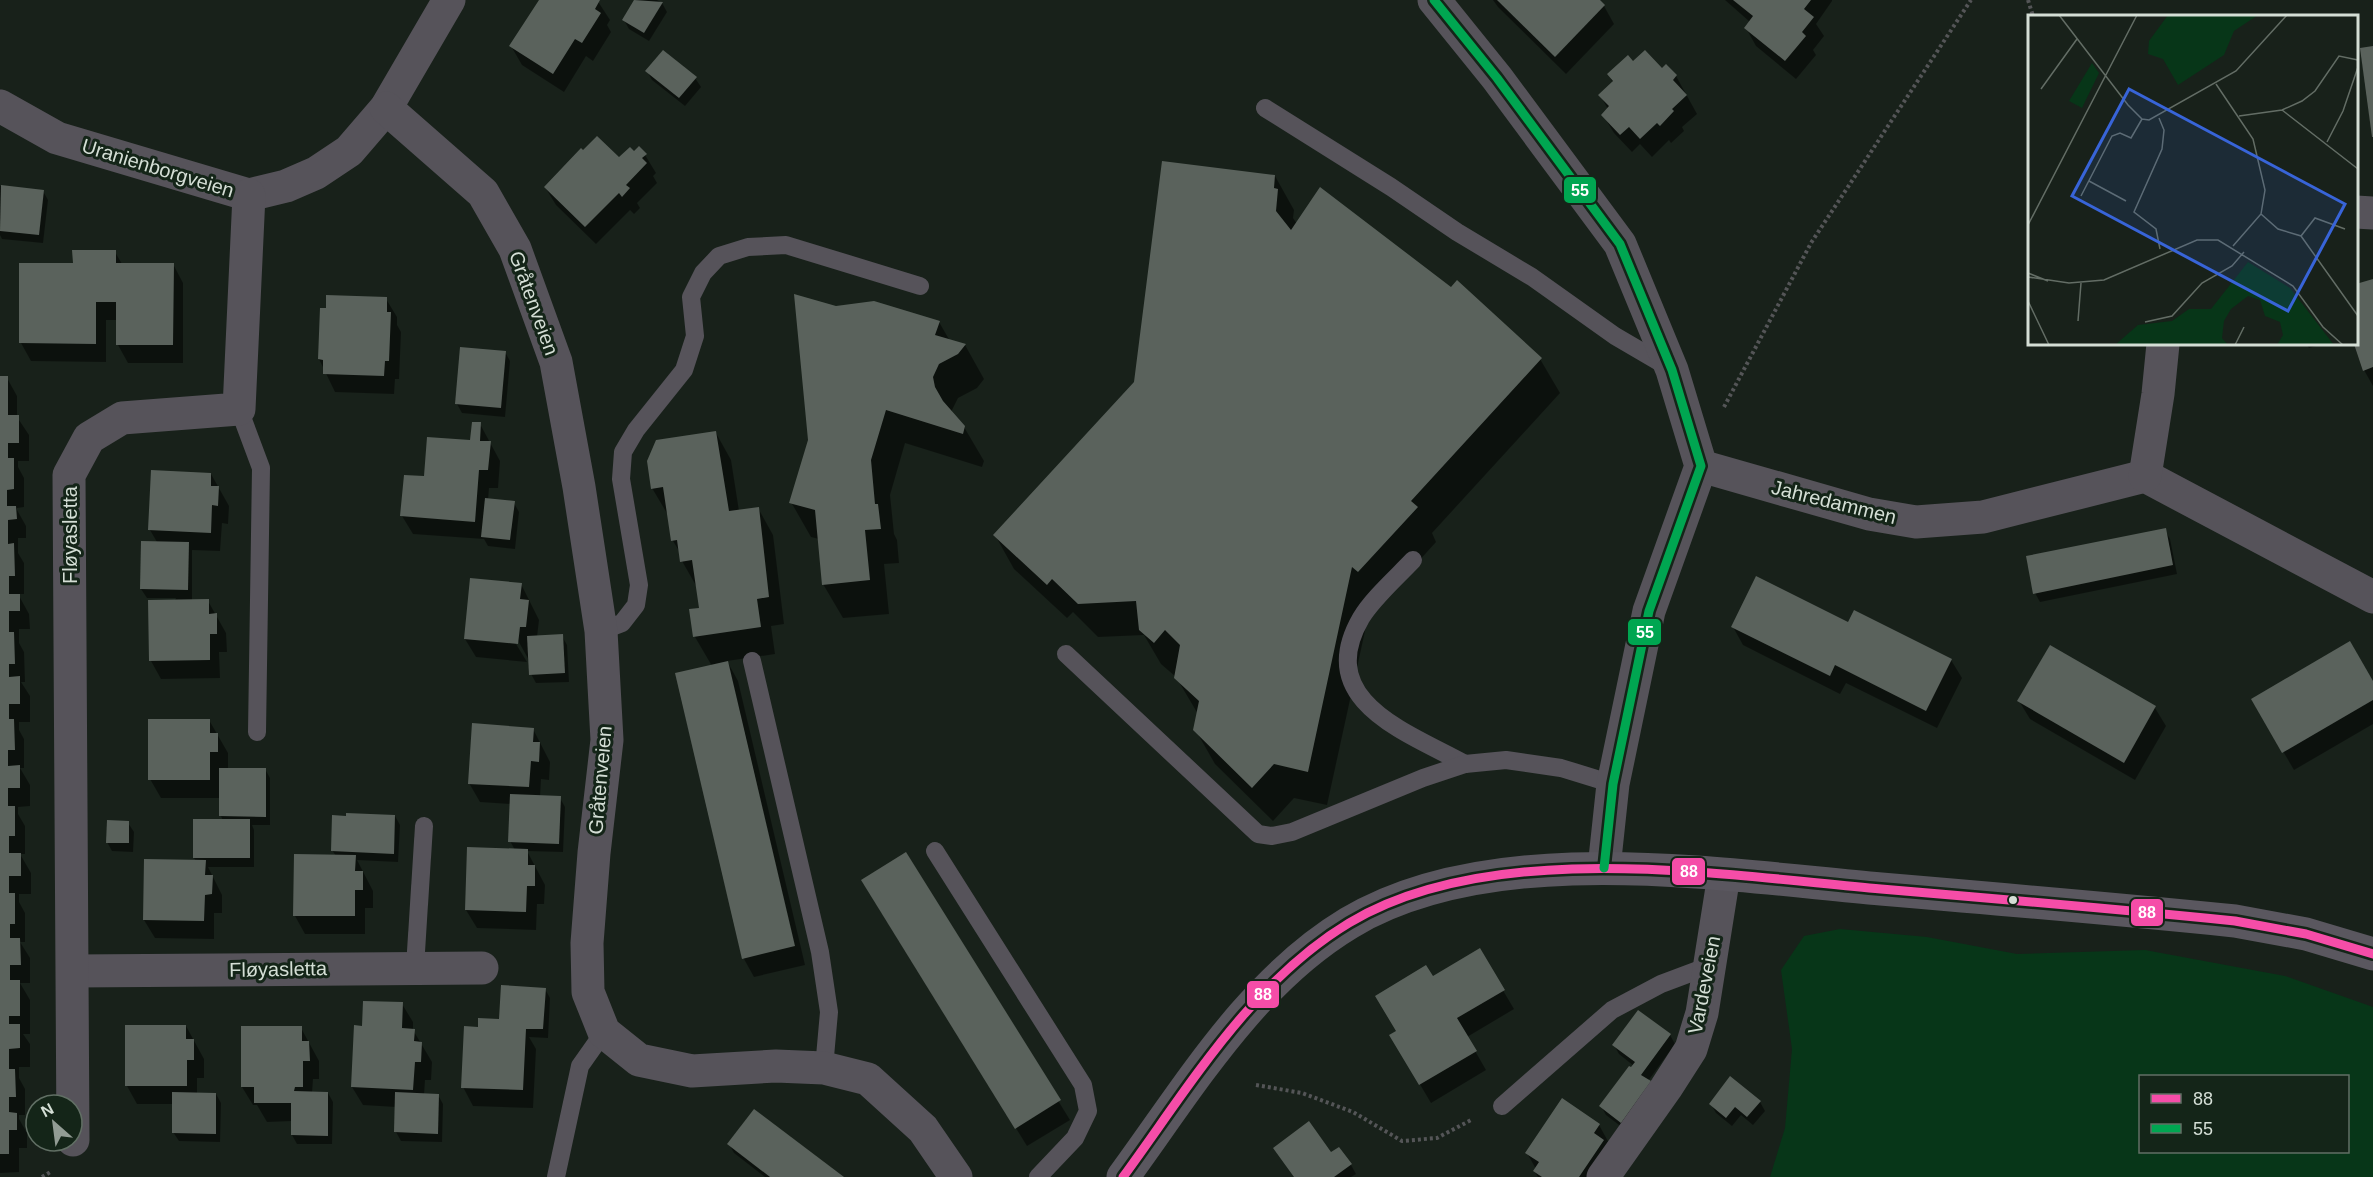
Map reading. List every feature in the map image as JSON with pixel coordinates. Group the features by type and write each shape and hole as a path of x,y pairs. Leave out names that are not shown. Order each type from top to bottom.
{"street":[{"name":"Uranienborgveien","path":"0,106 57,138 249,195 286,186 316,173 349,151 386,108 449,0"},
{"path":"1434,0 1497,78 1620,244 1672,370 1699,460 1649,611 1613,784 1604,868"},
{"name":"Gråtenveien","path":"386,108 483,193 515,249 556,362 579,487 601,631 607,740 587,943 588,992 604,1032 639,1060 692,1071 776,1066 824,1068 868,1078 924,1129 956,1177"},
{"path":"239,409 249,195"},
{"path":"2358,212 2373,213"},
{"path":"2163,345 2145,476 2373,597"},
{"name":"Fløyasletta","path":"73,1093 69,475 89,438 122,418 239,409"},
{"name":"Jahredammen","path":"1699,460 1869,514 1916,522 1983,517 2145,476"},
{"path":"1123,1177 1230,1030 1271,983 1308,950 1350,923 1393,900 1446,884 1504,874 1604,868 1724,875 2235,921 2306,934 2373,954"},
{"name":"Vardeveien","path":"1603,1177 1691,1050 1702,1013 1724,875"},
{"name":"Fløyasletta","path":"73,971 482,968"}],"lane":[{"path":"1265,108 1391,187 1457,232 1532,277 1615,336 1672,370"},
{"path":"601,631 622,623 636,605 639,585 621,479 623,452 636,430 684,370 695,336 691,297 702,273 719,256 748,247 786,245 920,286"},
{"path":"239,409 261,468 257,732"},
{"path":"1413,560 1362,616 1349,642 1348,668 1355,690 1376,715 1465,764"},
{"path":"1065,654 1258,834 1272,836 1292,832 1423,778 1465,764 1506,760 1561,768 1613,784"},
{"path":"752,661 820,952 829,1012 824,1068"},
{"path":"415,967 424,826"},
{"path":"935,851 1083,1084 1088,1111 1075,1138 1038,1177"},
{"path":"1502,1106 1612,1010 1661,984 1709,966"},
{"path":"556,1177 580,1066 604,1032"}],"path":[{"path":"1699,460 1811,243 1971,0"},
{"path":"2028,0 2033,15"},
{"path":"1256,1085 1302,1093 1353,1112 1402,1141 1437,1138 1471,1119 1502,1106"}],"green space":[{"path":"1840,929 1927,937 2017,954 2145,950 2285,976 2373,1007 2373,1177 1770,1177 1785,1128 1792,1049 1781,970 1804,936"}],"building":[{"path":"539,0 600,0 595,9 601,13 582,43 575,39 553,74 509,46"},
{"path":"634,0 663,2 644,33 622,20"},
{"path":"1497,0 1600,0 1605,5 1555,57"},
{"path":"1733,0 1811,0 1804,9 1814,17 1802,32 1806,36 1785,61 1744,28 1753,16"},
{"path":"2373,46 2373,137 2372,137 2360,48"},
{"path":"663,50 697,77 679,98 645,71"},
{"path":"1645,50 1662,68 1666,64 1677,75 1673,80 1687,95 1672,109 1674,111 1660,126 1657,123 1640,139 1629,127 1620,135 1601,115 1609,106 1598,95 1613,81 1607,74 1628,55 1633,61"},
{"path":"597,136 619,157 630,147 634,151 639,146 647,154 642,158 647,163 626,185 630,188 622,197 619,193 585,227 544,187 581,148 583,150"},
{"path":"1162,161 1275,175 1274,188 1278,189 1276,211 1291,230 1320,187 1451,287 1457,280 1542,358 1411,501 1418,507 1358,572 1352,567 1308,772 1274,764 1252,788 1193,730 1199,701 1174,678 1180,645 1165,630 1154,643 1139,630 1136,601 1078,604 1052,579 1047,585 993,535 1134,382"},
{"path":"1,185 44,190 39,235 0,231"},
{"path":"72,250 116,250 116,263 174,263 173,345 116,345 116,302 96,302 96,344 19,343 19,263 73,263"},
{"path":"2373,279 2373,367 2363,371 2354,345 2358,345 2358,283"},
{"path":"794,294 836,306 874,301 940,321 935,335 966,344 958,354 939,364 933,377 935,387 943,401 965,426 963,434 886,410 871,460 875,504 878,504 881,529 865,530 870,580 822,585 815,510 789,503 808,440"},
{"path":"326,295 387,297 387,312 391,312 389,361 385,361 384,376 323,374 323,360 318,359 320,308 326,308"},
{"path":"460,347 506,351 501,408 455,404"},
{"path":"0,376 8,376 8,415 19,415 19,443 8,443 8,458 14,458 14,489 7,490 7,506 16,506 17,519 8,520 8,544 14,543 15,576 9,576 9,594 20,594 20,611 9,611 9,632 14,632 15,664 9,664 9,677 20,676 20,704 9,704 9,719 14,719 15,750 8,750 8,766 20,765 20,788 8,788 8,806 15,806 15,836 9,836 9,853 21,853 21,876 9,876 9,893 15,893 15,924 10,924 10,938 20,938 21,965 10,965 10,980 20,980 20,1016 9,1016 9,1024 20,1024 20,1048 9,1049 9,1069 15,1069 16,1097 9,1097 9,1112 17,1113 17,1130 9,1130 9,1154 0,1154"},
{"path":"472,422 481,422 480,441 491,441 488,470 479,470 475,522 400,516 404,475 424,476 427,437 470,440"},
{"path":"716,431 729,511 759,507 769,597 757,599 761,627 693,637 689,609 699,608 692,560 680,562 677,540 671,541 663,487 651,489 647,461 656,440"},
{"path":"151,470 211,473 211,486 219,486 218,506 212,505 211,533 148,530"},
{"path":"485,498 515,501 510,540 481,537"},
{"path":"2166,528 2173,565 2033,594 2026,556"},
{"path":"141,541 189,542 188,590 140,589"},
{"path":"1756,576 1848,622 1854,610 1952,659 1926,711 1835,665 1830,676 1731,627"},
{"path":"470,578 522,583 520,599 529,600 526,627 520,627 518,644 464,639"},
{"path":"209,599 209,614 217,613 217,634 210,634 210,660 149,661 148,600"},
{"path":"563,634 565,673 529,675 527,636"},
{"path":"2350,641 2373,681 2373,700 2282,753 2251,699"},
{"path":"2050,645 2156,706 2124,763 2017,701"},
{"path":"728,661 795,946 742,959 675,673"},
{"path":"148,719 210,719 210,733 218,733 218,752 210,752 210,780 148,780"},
{"path":"472,723 534,728 533,742 540,742 539,762 531,761 529,787 468,784"},
{"path":"219,768 266,768 266,817 219,816"},
{"path":"510,794 561,796 559,844 508,842"},
{"path":"346,813 395,815 394,854 331,851 332,815 346,816"},
{"path":"193,819 250,819 250,858 193,858"},
{"path":"107,820 129,821 129,843 106,843"},
{"path":"467,847 528,849 528,865 535,865 535,886 527,886 526,912 465,910"},
{"path":"906,852 1061,1100 1015,1129 861,880"},
{"path":"294,854 356,855 355,871 363,871 363,890 355,890 355,916 293,916"},
{"path":"144,859 206,860 205,875 213,875 212,894 205,895 204,921 143,920"},
{"path":"1480,948 1505,990 1457,1018 1477,1051 1419,1085 1389,1035 1396,1031 1375,996 1426,965 1433,976"},
{"path":"501,985 546,988 543,1029 526,1029 523,1090 461,1088 464,1026 478,1027 478,1018 499,1019"},
{"path":"363,1001 403,1002 402,1028 415,1029 414,1041 422,1042 421,1062 415,1062 413,1090 351,1087 354,1025 362,1026"},
{"path":"1638,1010 1671,1034 1641,1075 1651,1081 1621,1123 1599,1106 1629,1066 1631,1067 1635,1062 1612,1045"},
{"path":"125,1025 186,1025 186,1039 194,1039 194,1060 187,1060 187,1086 125,1086"},
{"path":"241,1026 302,1026 302,1041 309,1041 310,1061 303,1061 303,1087 295,1087 294,1091 328,1092 328,1136 291,1135 291,1103 254,1103 254,1087 241,1087"},
{"path":"1730,1076 1761,1101 1747,1117 1735,1107 1726,1118 1709,1104"},
{"path":"172,1092 216,1093 216,1134 172,1133"},
{"path":"395,1092 439,1094 438,1134 394,1132"},
{"path":"1562,1098 1600,1124 1594,1133 1604,1140 1579,1177 1542,1177 1533,1171 1539,1162 1525,1153"},
{"path":"754,1109 844,1177 770,1177 727,1144"},
{"path":"1309,1121 1331,1152 1339,1147 1352,1164 1334,1177 1294,1177 1273,1148"}],"transit line":[{"name":"55","path":"1434,0 1497,78 1620,244 1672,370 1701,466 1649,611 1613,784 1604,868"},
{"name":"88","path":"1123,1177 1224,1038 1282,975 1314,947 1349,923 1406,896 1470,879 1538,871 1609,868 1750,876 2235,921 2306,934 2373,954"}]}
